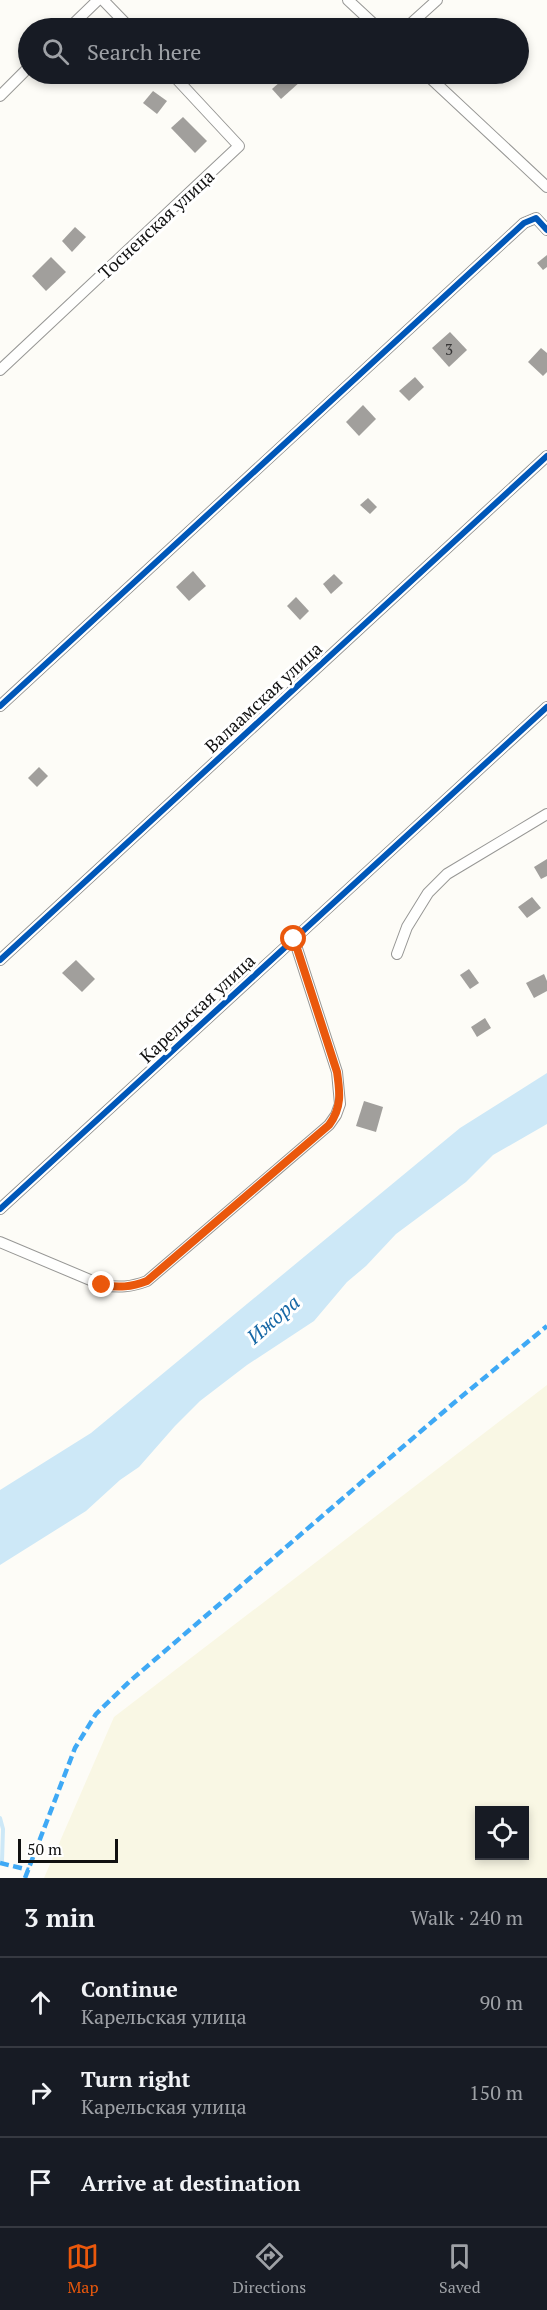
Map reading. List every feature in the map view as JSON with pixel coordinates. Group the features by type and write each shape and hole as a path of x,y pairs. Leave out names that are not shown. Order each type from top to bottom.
{"street":[{"path":"79,18 98,0"},
{"path":"103,0 120,18"},
{"path":"348,0 367,18"},
{"path":"417,18 437,0"},
{"path":"0,96 18,78"},
{"name":"Тосненская улица","path":"0,370 240,146 181,84"},
{"path":"437,84 547,187"},
{"path":"0,705 524,224 536,218 547,230"},
{"name":"Валаамская улица","path":"0,960 547,456"},
{"name":"Карельская улица","path":"0,1209 547,707"},
{"path":"397,954 407,927 428,893 447,874 547,813"},
{"path":"0,1242 102,1285 117,1288 132,1287 147,1281 329,1125 340,1104 337,1072 294,939"}],"shaded area":[{"path":"547,1385 547,1878 44,1878 114,1717"}],"water":[{"name":"Ижора","path":"547,1073 547,1124 493,1155 466,1182 396,1234 366,1266 347,1282 314,1321 247,1365 200,1401 139,1467 120,1480 86,1511 0,1565 0,1490 91,1433 460,1128"}],"building":[{"path":"278,84 298,84 281,99 272,89"},
{"path":"153,91 167,101 157,114 143,103"},
{"path":"183,117 207,141 195,153 171,128"},
{"path":"75,227 86,237 72,252 62,241"},
{"path":"547,255 547,267 543,270 537,263"},
{"path":"51,257 66,272 46,291 32,276"},
{"path":"450,332 467,350 449,367 432,348"},
{"path":"541,348 547,353 547,372 543,376 528,362"},
{"path":"415,377 424,387 409,401 399,391"},
{"path":"363,405 376,419 359,436 346,422"},
{"path":"368,498 377,507 370,514 360,505"},
{"path":"193,571 206,586 189,601 176,587"},
{"path":"334,574 343,583 331,594 323,584"},
{"path":"296,597 309,611 300,620 287,606"},
{"path":"39,767 48,776 37,787 28,778"},
{"path":"547,859 547,876 541,879 534,867"},
{"path":"532,897 541,908 527,918 518,907"},
{"path":"76,960 95,979 82,992 62,973"},
{"path":"469,969 479,983 470,989 460,975"},
{"path":"544,974 547,991 534,998 526,983"},
{"path":"485,1018 491,1028 477,1037 471,1027"},
{"path":"364,1101 383,1107 376,1132 356,1126"}],"waterway":[{"path":"0,1818 3,1829 2,1861"}],"marked path":[{"path":"25,1878 75,1748 96,1714 130,1681 547,1326"},
{"path":"0,1863 29,1870"}],"cycle path":[{"path":"0,706 524,223 536,218 547,230"},
{"path":"0,960 547,456"},
{"path":"0,1209 547,707"}],"route":[{"path":"102,1285 117,1288 132,1287 147,1281 329,1125 336,1115 340,1104 337,1072 294,939"}]}
